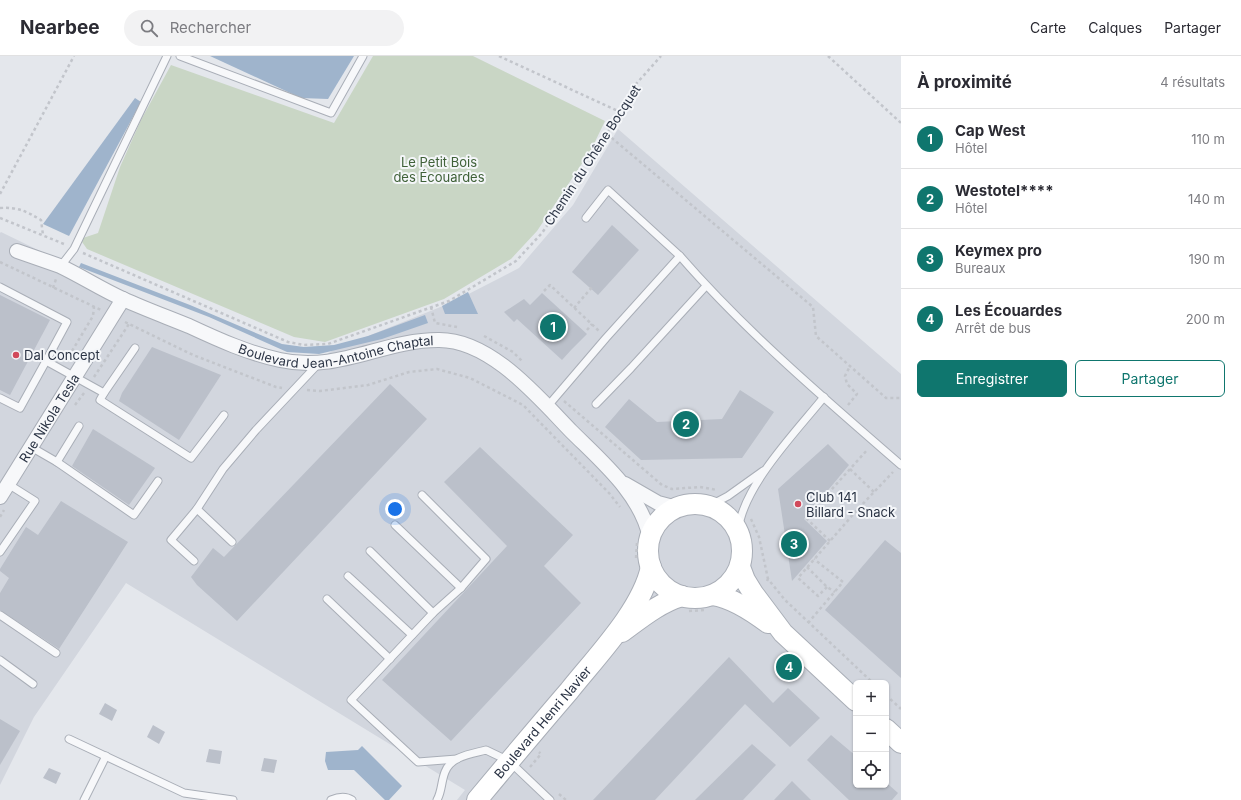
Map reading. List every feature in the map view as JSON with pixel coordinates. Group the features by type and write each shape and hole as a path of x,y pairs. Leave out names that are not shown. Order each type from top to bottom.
{"main road":[{"path":"712,602 736,576 740,567 743,549 738,531 726,516 709,506 698,504 677,508 665,515 644,537 648,548 648,558 644,564 663,585 682,603 698,598 712,602 724,597 745,607 783,633 853,698"},
{"name":"Boulevard Henri Navier","path":"477,800 608,643 641,594 647,582 644,564"},
{"path":"740,567 745,580 753,593 783,633"},
{"name":"Boulevard Henri Navier","path":"608,643 655,609 668,602 682,603"},
{"path":"889,732 901,743"}],"street":[{"name":"Boulevard Jean-Antoine Chaptal","path":"17,251 60,267 123,299 243,350 282,360 319,363 362,355 414,341 455,341 480,351 503,366 528,386 622,482 645,519 644,537"},
{"name":"Rue Nikola Tesla","path":"0,496 123,299"},
{"name":"Boulevard Jean-Antoine Chaptal","path":"622,482 658,503 677,508"}],"lane":[{"path":"60,267 74,249 167,56"},
{"path":"180,56 330,113 363,56"},
{"path":"586,218 608,190 680,256 706,286 824,398 901,465"},
{"path":"547,407 606,338 680,256"},
{"path":"596,404 632,368 706,286"},
{"path":"0,287 67,322 20,408 0,398"},
{"path":"135,348 100,400 192,458 224,415"},
{"path":"46,361 104,393"},
{"path":"194,561 171,540 196,509 223,469 256,430 319,363"},
{"path":"738,531 744,508 765,470 824,398"},
{"path":"57,462 79,426"},
{"path":"31,447 57,462 134,515 158,481"},
{"path":"709,506 728,496 765,470"},
{"path":"0,552 36,501 8,484"},
{"path":"422,495 486,559 461,588 433,613 351,700 418,762 457,759"},
{"path":"196,509 232,542"},
{"path":"395,524 461,588"},
{"path":"370,551 433,613"},
{"path":"348,576 412,636"},
{"path":"327,599 390,659"},
{"path":"0,615 56,653"},
{"path":"0,660 34,684"},
{"path":"69,739 184,793 233,800"},
{"path":"437,800 441,792 445,772 450,763 457,759 486,750 509,761 550,800"},
{"path":"84,800 106,756"},
{"path":"331,800 341,797 352,800"}],"path":[{"path":"0,194 74,56"},
{"path":"499,56 620,112"},
{"name":"Chemin du Chêne Bocquet","path":"0,218 44,235 288,342 304,345 328,344 449,301 516,261 542,233 592,158 636,84 661,56"},
{"path":"828,56 901,123"},
{"path":"607,134 813,307 816,336 886,398 901,398"},
{"path":"0,208 8,207 24,210 35,216 41,220 44,235"},
{"path":"0,262 193,354 276,387 320,391 368,385 409,372 437,369 470,378 523,405 609,493 621,509"},
{"path":"544,291 550,285 606,338"},
{"path":"574,308 593,286"},
{"path":"431,307 435,323 460,328"},
{"path":"587,330 592,324"},
{"path":"480,335 487,337 512,352 524,363"},
{"path":"841,413 857,394 847,384 845,376 850,366"},
{"path":"558,395 662,485 672,489 690,487 708,488 718,490 728,496"},
{"path":"830,541 806,518 874,442"},
{"path":"827,586 818,596 798,578 874,492 901,465"},
{"path":"850,469 874,492"},
{"path":"744,508 749,515 759,537 768,580 784,600 870,680"},
{"path":"644,537 636,551 644,564"},
{"path":"808,623 843,582 814,559"},
{"path":"807,567 834,592"},
{"path":"753,593 768,580"},
{"path":"682,603 696,611 712,602"},
{"path":"889,698 901,709"},
{"path":"527,741 542,754 530,768"},
{"path":"558,793 566,800"}],"shaded area":[{"path":"618,129 901,374 901,800 457,800 465,790 126,583 34,717 0,785 1,232 270,363 307,368 333,350 453,302 519,268 573,205"}],"green space":[{"name":"Le Petit Bois des Écouardes","path":"373,56 473,56 605,121 591,150 537,231 511,259 444,299 325,342 294,337 87,249 80,239 98,233 120,167 141,120 171,65 334,123"}],"water":[{"path":"210,56 354,56 328,99 301,98"},
{"path":"135,98 141,102 69,236 43,224"},
{"path":"81,263 190,305 282,344 304,347 334,345 368,336 425,315 428,323 382,339 319,354 287,352 209,317 79,267"},
{"path":"468,292 478,314 445,314 442,306"},
{"path":"362,746 402,786 389,800 385,800 354,770 328,770 325,761 326,752 358,750"}],"building":[{"path":"612,225 639,250 598,295 572,272"},
{"path":"542,293 587,334 562,360 517,319 514,322 504,312 524,299 530,305"},
{"name":"Dal Concept","path":"0,295 50,320 10,395 0,390"},
{"path":"152,347 221,375 179,440 119,401 122,393"},
{"path":"390,384 427,419 237,621 197,585 191,577 213,548 224,557"},
{"path":"740,390 774,412 742,458 641,460 605,427 629,399 657,422 722,419"},
{"path":"93,429 155,468 129,505 72,466"},
{"name":"Club 141 Billard - Snack","path":"828,444 849,465 804,519 827,541 792,581 778,489"},
{"path":"480,447 573,535 544,566 581,603 451,741 382,680 507,546 444,482"},
{"path":"61,501 128,542 59,649 0,610 0,593 9,578 0,571 0,569 26,527 38,535"},
{"path":"885,540 901,553 901,678 825,610"},
{"path":"729,657 773,703 788,688 820,718 790,747 745,704 655,800 593,800"},
{"path":"105,703 117,710 112,721 99,714"},
{"path":"0,719 20,731 0,765"},
{"path":"153,725 165,732 159,744 147,737"},
{"path":"831,735 853,753 853,788 889,788 889,785 898,793 892,800 849,800 807,760"},
{"path":"752,744 776,765 743,800 695,800"},
{"path":"209,749 222,751 220,764 206,762"},
{"path":"264,758 277,760 274,773 261,771"},
{"path":"49,768 61,773 56,784 43,778"},
{"path":"792,781 811,800 774,800"}],"place":[{"name":"Cap West","path":"553,327"},
{"name":"Dal Concept","path":"16,355"},
{"name":"Westotel****","path":"686,424"},
{"name":"Club 141 Billard - Snack","path":"798,504"},
{"name":"Keymex pro","path":"794,544"},
{"name":"Les Écouardes","path":"789,667"}]}
